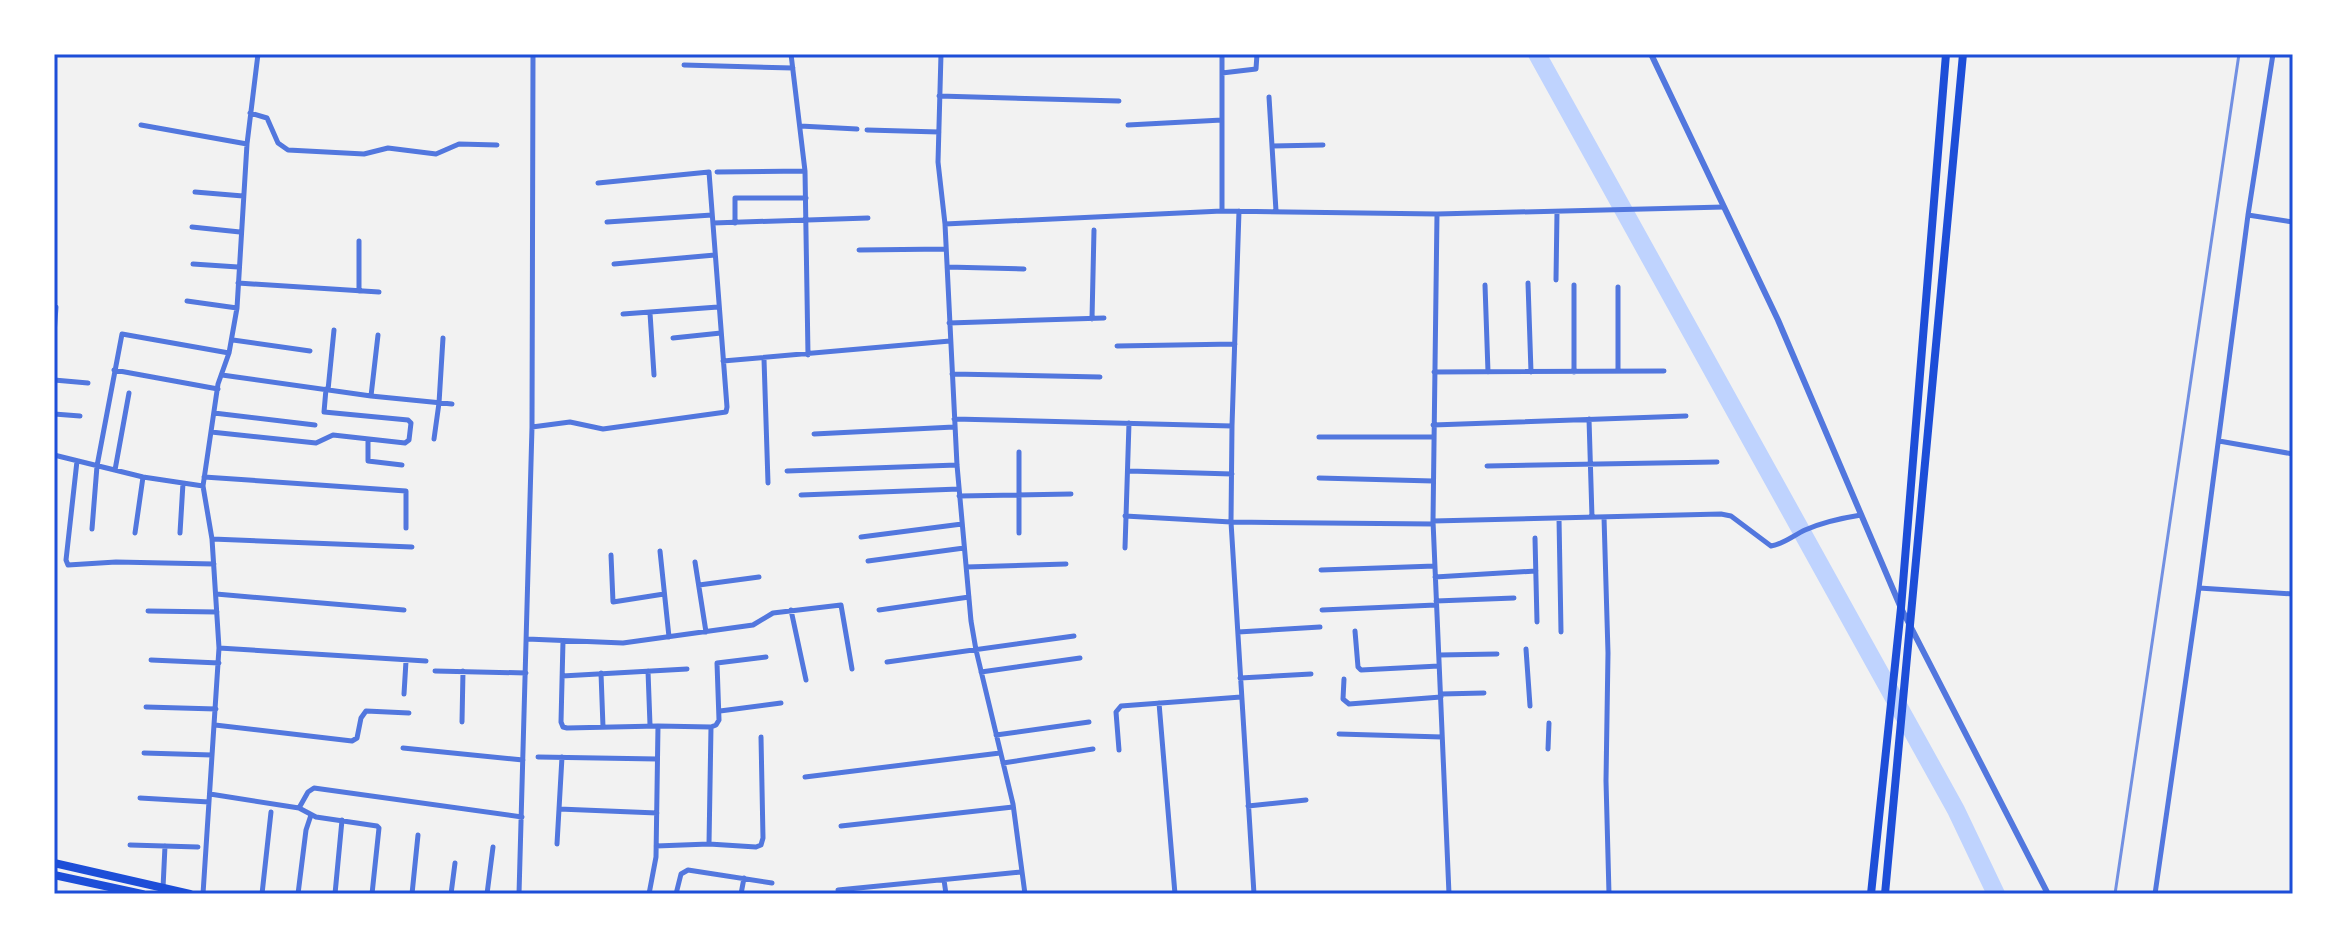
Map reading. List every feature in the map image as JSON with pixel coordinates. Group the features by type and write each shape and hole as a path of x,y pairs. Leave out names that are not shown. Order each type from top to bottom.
{"main road":[{"path":"1871,894 1901,608 1946,54"},
{"path":"1885,894 1963,54"},
{"path":"54,863 190,894"},
{"path":"54,875 96,889 142,894"}],"street":[{"path":"203,894 219,648 212,539 203,486 218,389 233,340 247,144 258,54"},
{"path":"519,894 532,427 533,54"},
{"path":"791,54 805,171 808,355"},
{"path":"941,54 938,162 945,224 954,427 964,548 976,650 1013,807 1025,894"},
{"path":"1222,54 1222,211"},
{"path":"1222,73 1256,69 1257,54"},
{"path":"1651,54 1778,320 1901,608 2048,894"},
{"path":"2155,894 2273,54"},
{"path":"684,65 793,68"},
{"path":"939,96 1119,101"},
{"path":"1269,97 1276,211"},
{"path":"250,113 267,118 278,143 288,150 364,154 388,148 436,154 459,144 497,145"},
{"path":"1128,125 1222,120"},
{"path":"141,125 247,144"},
{"path":"800,126 857,129"},
{"path":"867,130 939,132"},
{"path":"1272,146 1323,145"},
{"path":"717,172 805,171"},
{"path":"532,427 570,422 603,429 726,412 709,172 598,183"},
{"path":"195,192 243,196"},
{"path":"735,223 735,198 806,198"},
{"path":"945,224 1222,211 1437,214 1724,207"},
{"path":"1239,211 1231,522 1254,894"},
{"path":"1556,280 1557,212"},
{"path":"1437,214 1433,522 1449,894"},
{"path":"607,222 712,215"},
{"path":"2248,215 2293,222"},
{"path":"713,223 868,218"},
{"path":"192,227 240,232"},
{"path":"1092,319 1094,230"},
{"path":"359,241 359,291"},
{"path":"859,250 946,249"},
{"path":"614,264 715,255"},
{"path":"193,264 238,267"},
{"path":"947,267 1024,269"},
{"path":"238,283 379,292"},
{"path":"1528,283 1531,372"},
{"path":"1485,285 1488,372"},
{"path":"1574,285 1574,372"},
{"path":"1618,287 1618,371"},
{"path":"187,301 237,308"},
{"path":"54,334 56,307"},
{"path":"623,314 718,307"},
{"path":"650,313 654,375"},
{"path":"949,323 1104,318"},
{"path":"211,432 316,443 333,435 406,442 411,421 327,413 324,410 334,330"},
{"path":"92,529 97,466 120,337 126,333 229,353"},
{"path":"673,338 721,333"},
{"path":"371,396 378,335"},
{"path":"434,439 443,338"},
{"path":"233,340 310,351"},
{"path":"723,361 950,341"},
{"path":"1117,346 1235,344"},
{"path":"764,359 768,483"},
{"path":"114,370 218,389"},
{"path":"1434,372 1664,371"},
{"path":"952,374 1100,377"},
{"path":"222,375 452,404"},
{"path":"54,380 88,383"},
{"path":"115,470 129,393"},
{"path":"214,413 315,425"},
{"path":"54,414 80,416"},
{"path":"1433,425 1686,416"},
{"path":"954,419 1232,426"},
{"path":"1589,419 1592,517"},
{"path":"1125,548 1129,423"},
{"path":"814,434 954,427"},
{"path":"1319,437 1433,437"},
{"path":"368,440 368,461 402,465"},
{"path":"2219,441 2293,454"},
{"path":"1019,452 1019,533"},
{"path":"54,455 143,477 203,486"},
{"path":"77,461 66,560 68,565 116,562 214,564"},
{"path":"1487,466 1717,462"},
{"path":"787,471 957,465"},
{"path":"1129,471 1232,474"},
{"path":"135,533 143,477"},
{"path":"204,477 406,491 406,528"},
{"path":"1319,478 1433,481"},
{"path":"180,533 183,483"},
{"path":"801,495 1071,494"},
{"path":"1125,516 1231,522 1433,522 1721,514 1739,521 1771,546 1831,520 1861,515"},
{"path":"1604,517 1609,894"},
{"path":"1559,518 1561,632"},
{"path":"861,537 962,524"},
{"path":"1535,538 1537,622"},
{"path":"212,539 412,547"},
{"path":"868,561 964,548"},
{"path":"660,551 669,637"},
{"path":"611,555 613,602 664,594"},
{"path":"695,562 706,632"},
{"path":"966,567 1066,564"},
{"path":"1321,570 1435,566"},
{"path":"1435,577 1536,571"},
{"path":"699,585 759,577"},
{"path":"2199,588 2293,594"},
{"path":"216,594 404,610"},
{"path":"879,610 969,597"},
{"path":"1322,610 1514,598"},
{"path":"527,639 616,644 753,625 769,614 841,605 852,669"},
{"path":"791,610 806,680"},
{"path":"148,611 217,612"},
{"path":"1238,632 1320,627"},
{"path":"1355,631 1358,667 1361,670 1439,666"},
{"path":"887,662 1074,636"},
{"path":"563,641 563,727 711,727 719,720 720,711 717,663 766,657"},
{"path":"219,648 426,661"},
{"path":"1526,649 1530,706"},
{"path":"1439,655 1497,654"},
{"path":"981,672 1080,658"},
{"path":"151,660 219,663"},
{"path":"404,694 406,661"},
{"path":"562,676 687,669"},
{"path":"435,671 526,673"},
{"path":"462,722 463,671"},
{"path":"648,671 650,726"},
{"path":"601,673 603,727"},
{"path":"1240,678 1311,674"},
{"path":"1344,679 1343,699 1349,704 1484,693"},
{"path":"1119,750 1118,708 1241,697"},
{"path":"720,711 781,703"},
{"path":"1159,703 1175,894"},
{"path":"146,707 216,709"},
{"path":"215,725 356,741 361,718 366,711 409,713"},
{"path":"996,735 1089,722"},
{"path":"1548,749 1549,723"},
{"path":"649,894 656,846 658,726"},
{"path":"709,844 711,727"},
{"path":"1339,734 1442,737"},
{"path":"656,846 761,845 761,737"},
{"path":"403,748 523,760"},
{"path":"1003,763 1093,749"},
{"path":"144,753 212,755"},
{"path":"805,777 1000,753"},
{"path":"538,757 657,759"},
{"path":"557,844 562,757"},
{"path":"299,808 314,788 522,817"},
{"path":"210,794 299,808 311,815 379,828 372,894"},
{"path":"140,798 209,802"},
{"path":"1248,806 1306,800"},
{"path":"841,826 1013,807"},
{"path":"559,809 657,813"},
{"path":"262,894 271,812"},
{"path":"298,894 306,830 311,815"},
{"path":"335,894 342,820"},
{"path":"412,894 418,835"},
{"path":"130,845 198,847"},
{"path":"163,888 165,846"},
{"path":"487,894 493,847"},
{"path":"451,894 455,863"},
{"path":"676,894 681,874 688,870 772,883"},
{"path":"838,890 874,890 1021,872"},
{"path":"741,894 744,878"},
{"path":"944,880 946,894"}],"waterway":[{"path":"1537,54 1956,810 1996,894"}],"railway":[{"path":"2115,894 2239,54"}]}
